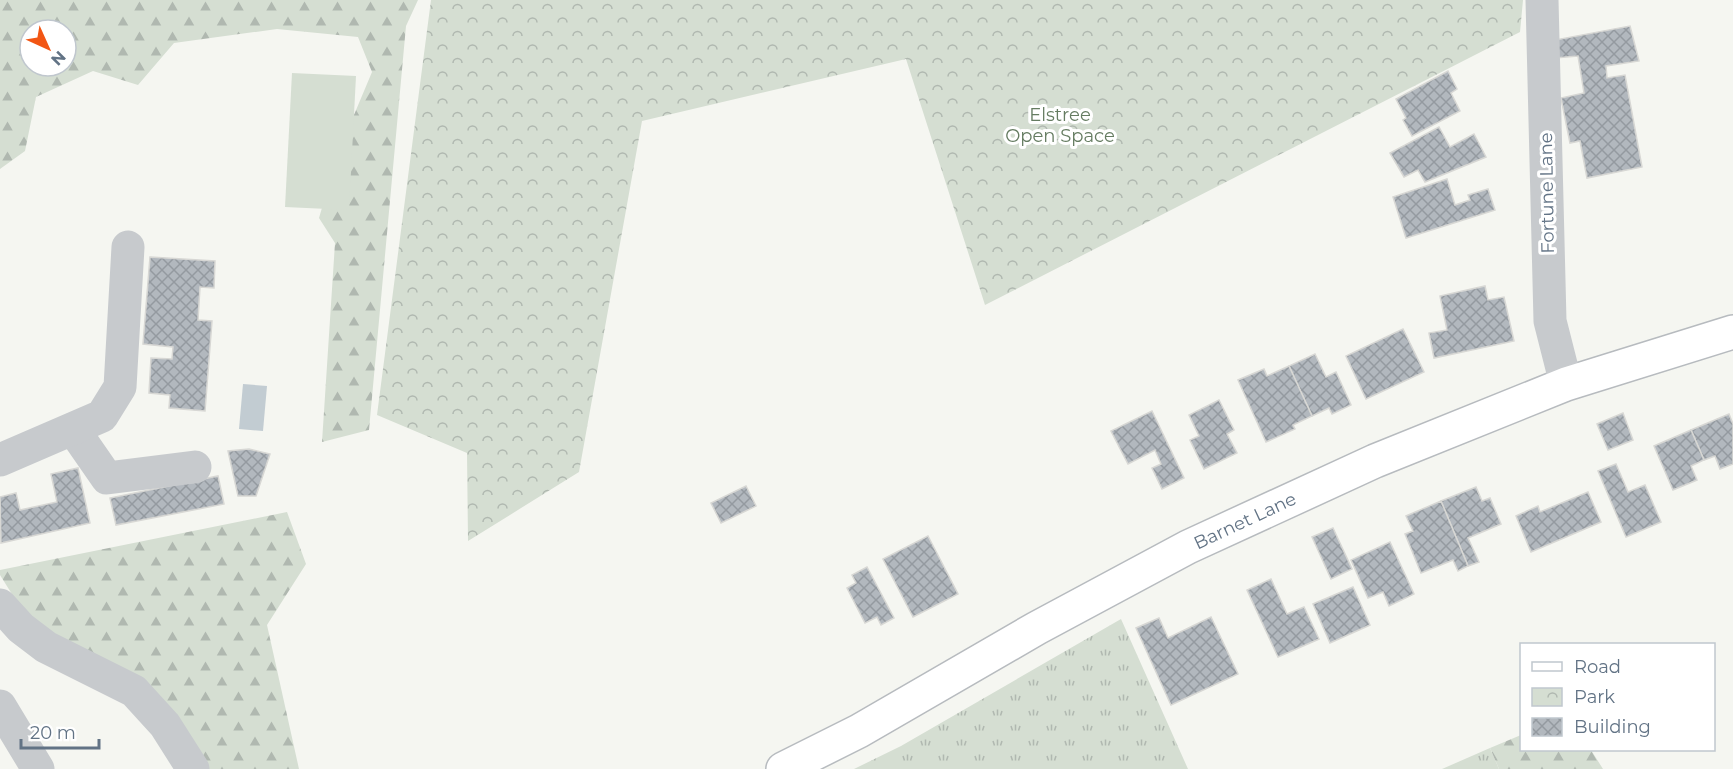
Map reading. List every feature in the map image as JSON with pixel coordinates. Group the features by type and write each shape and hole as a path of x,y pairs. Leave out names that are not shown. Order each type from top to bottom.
{"main road":[{"name":"Barnet Lane","path":"783,769 859,731 1037,628 1188,547 1375,461 1566,384 1733,332"}],"street":[{"name":"Fortune Lane","path":"1542,0 1550,321 1566,384"},
{"path":"0,460 102,416 120,387 128,247"},
{"path":"73,429 107,478 195,467"},
{"path":"0,606 21,628 45,647 134,691 165,724 193,769"},
{"path":"0,706 38,769"}],"green space":[{"path":"0,0 418,0 406,26 369,430 322,442 335,243 319,218 338,153 372,72 358,37 277,29 174,43 138,85 93,71 78,78 78,18 18,18 18,78 78,78 36,97 25,151 0,169"},
{"name":"Elstree Open Space","path":"431,0 1523,0 1520,32 985,305 906,59 642,121 579,472 468,541 467,453 377,415"},
{"path":"292,73 356,76 349,210 285,207"},
{"path":"287,512 306,564 267,625 299,769 204,769 20,607 0,575 0,570"},
{"path":"1121,619 1188,769 854,769 901,746"},
{"path":"1520,735 1520,751 1592,751 1603,769 1499,769 1490,748"},
{"path":"1490,748 1499,769 1442,769"}],"shaded area":[{"path":"243,384 267,386 263,431 239,429"}],"building":[{"path":"1630,26 1639,61 1606,66 1607,78 1625,75 1642,167 1587,178 1580,141 1570,143 1561,98 1584,93 1578,56 1555,58 1555,40"},
{"path":"1448,71 1457,89 1451,93 1460,111 1412,136 1403,120 1406,118 1396,99"},
{"path":"1439,127 1450,147 1474,134 1486,157 1425,182 1418,170 1404,177 1390,153"},
{"path":"1447,179 1455,205 1470,200 1468,195 1488,189 1495,210 1406,238 1393,197"},
{"path":"150,257 215,261 214,288 200,287 198,320 212,321 205,411 169,408 170,395 149,393 151,358 172,359 173,347 143,344"},
{"path":"1485,286 1488,300 1504,297 1514,341 1434,358 1429,333 1447,330 1440,296"},
{"path":"1403,329 1424,372 1366,399 1346,356"},
{"path":"1315,354 1326,377 1336,372 1351,405 1332,414 1329,408 1312,416 1289,366"},
{"path":"1289,366 1312,416 1293,425 1295,429 1266,442 1238,380 1264,369 1267,376"},
{"path":"1219,400 1234,430 1227,434 1237,453 1204,469 1190,440 1199,436 1189,415"},
{"path":"1152,411 1184,478 1162,489 1152,468 1161,464 1155,450 1128,464 1111,431"},
{"path":"1623,413 1633,440 1608,450 1597,424"},
{"path":"1729,414 1733,424 1733,464 1720,469 1715,456 1704,460 1691,430"},
{"path":"1691,430 1704,460 1691,466 1697,480 1673,490 1654,446"},
{"path":"249,449 270,454 256,496 238,496 228,451"},
{"path":"1616,464 1628,492 1645,485 1661,522 1626,537 1598,471"},
{"path":"78,468 90,523 1,543 0,497 16,493 20,510 57,502 51,474"},
{"path":"218,476 224,504 116,525 110,498"},
{"path":"746,486 756,506 721,523 711,503"},
{"path":"1476,487 1482,501 1490,498 1501,524 1468,538 1479,562 1468,566 1441,501"},
{"path":"1588,492 1601,522 1531,552 1516,516 1538,506 1540,512"},
{"path":"1441,501 1468,566 1458,571 1453,560 1421,573 1405,534 1413,531 1406,516"},
{"path":"1333,528 1352,569 1331,579 1312,537"},
{"path":"928,536 958,594 913,617 883,559"},
{"path":"1390,542 1414,594 1389,606 1383,592 1368,598 1351,560"},
{"path":"867,567 894,618 881,625 877,617 865,623 847,588 856,583 852,575"},
{"path":"1271,579 1287,614 1304,607 1319,639 1278,657 1247,590"},
{"path":"1353,587 1370,625 1330,643 1313,604"},
{"path":"1211,617 1238,674 1171,705 1136,628 1159,618 1168,638"}]}
